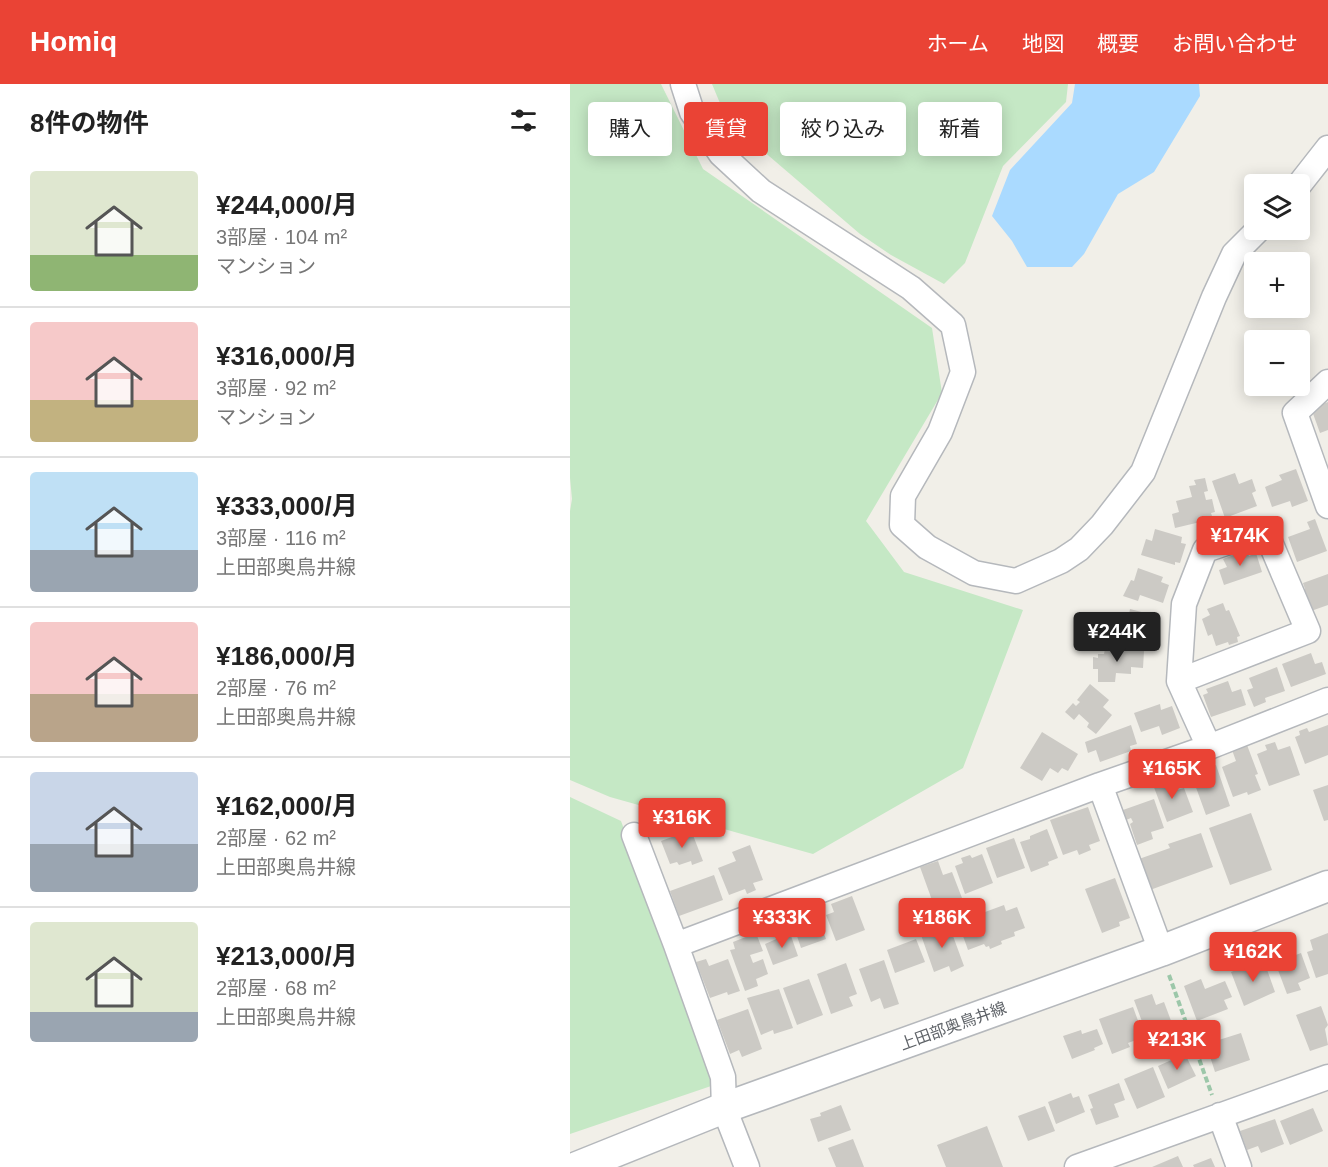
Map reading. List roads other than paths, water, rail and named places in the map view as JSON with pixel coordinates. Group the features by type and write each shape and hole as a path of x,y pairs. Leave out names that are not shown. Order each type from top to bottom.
{"street":[{"path":"683,84 692,112 721,154 761,191 911,288 953,325 963,372 940,432 903,496 902,525 927,547 974,573 1016,581 1061,561 1079,549 1102,525 1143,472 1214,297 1234,254 1248,240"},
{"path":"1308,174 1328,148"},
{"path":"1328,382 1295,413 1328,506"},
{"path":"1179,681 1308,631 1265,530 1205,550 1184,604 1179,681 1209,747"},
{"path":"676,945 1100,785 1209,747 1328,700"},
{"path":"1100,785 1161,951"},
{"path":"634,835 723,1077 724,1108 747,1167"},
{"name":"上田部奥鳥井線","path":"577,1167 724,1108 1161,951 1328,886"},
{"path":"1077,1167 1328,1077"},
{"path":"1220,1115 1239,1167"}],"water":[{"path":"1075,84 1199,84 1200,96 1154,172 1118,194 1084,254 1072,267 1027,267 1012,241 992,216 1010,170 1072,103"}]}
